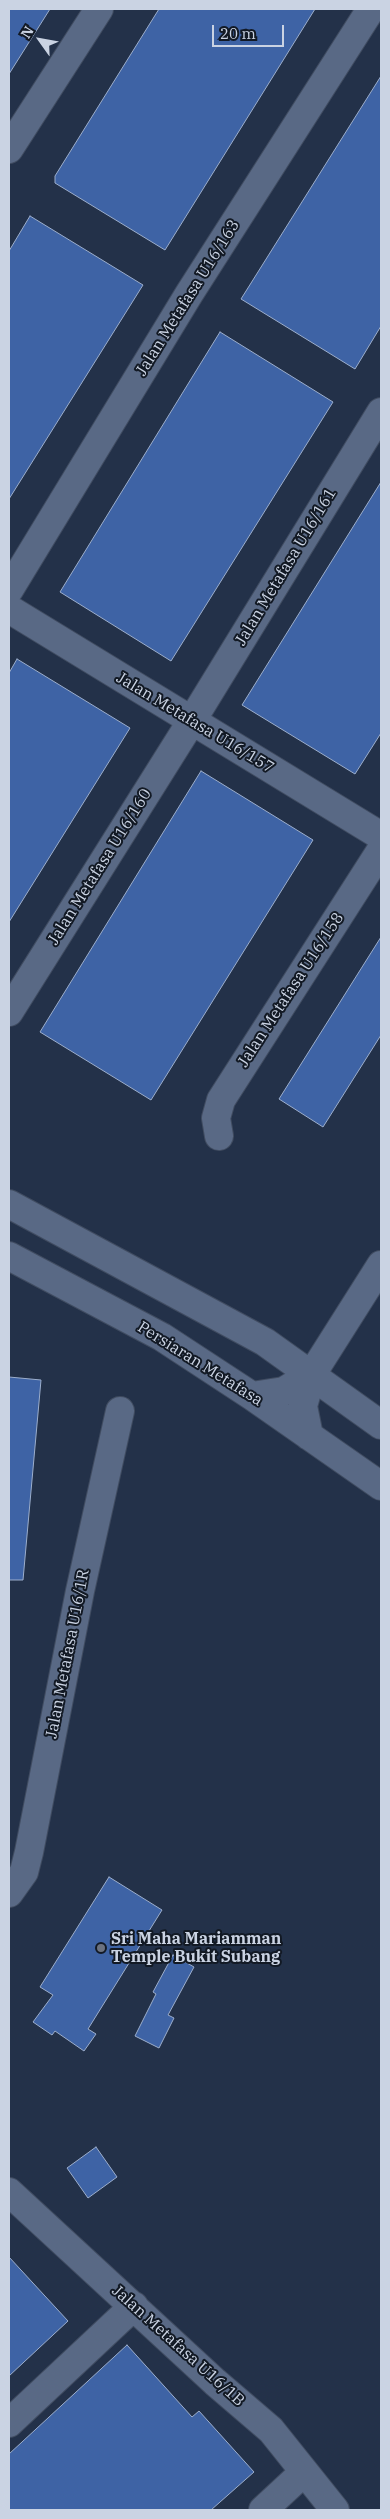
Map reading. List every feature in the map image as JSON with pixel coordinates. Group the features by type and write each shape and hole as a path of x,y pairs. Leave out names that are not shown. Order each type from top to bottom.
{"street":[{"path":"9,149 98,9"},
{"name":"Jalan Metafasa U16/163","path":"9,590 189,294 371,9"},
{"name":"Jalan Metafasa U16/161","path":"191,722 381,412"},
{"name":"Jalan Metafasa U16/157","path":"9,609 191,722 381,836"},
{"name":"Jalan Metafasa U16/160","path":"9,1012 191,722"},
{"name":"Jalan Metafasa U16/158","path":"219,1136 216,1118 221,1100 381,850"},
{"path":"9,1204 265,1342 381,1425"},
{"name":"Persiaran Metafasa","path":"9,1256 162,1337 252,1396 381,1486"},
{"path":"309,1436 303,1406 312,1374 381,1265"},
{"path":"252,1396 284,1391 312,1374"},
{"name":"Jalan Metafasa U16/1R","path":"9,1892 24,1872 29,1852 78,1601 120,1411"},
{"name":"Jalan Metafasa U16/1B","path":"9,2192 215,2382 272,2430 334,2510"},
{"path":"9,2423 134,2306"},
{"path":"263,2510 304,2472"}],"building":[{"path":"9,9 50,9 9,74"},
{"path":"159,9 315,9 165,250 55,183 55,176"},
{"path":"381,76 381,326 355,369 241,299"},
{"path":"30,216 143,285 9,499 9,251"},
{"path":"220,332 333,402 171,661 60,592"},
{"path":"381,482 381,733 355,774 242,705"},
{"path":"17,659 130,728 9,922 9,673"},
{"path":"201,771 313,840 151,1100 40,1032"},
{"path":"381,937 381,1035 323,1127 279,1099"},
{"path":"9,1377 41,1380 23,1580 9,1580"},
{"name":"Sri Maha Mariamman Temple Bukit Subang","path":"109,1877 162,1910 88,2029 96,2034 84,2051 55,2031 52,2035 33,2022 53,1995 40,1987"},
{"path":"173,1955 194,1967 168,2015 174,2018 159,2048 135,2036 156,1994 153,1992"},
{"path":"96,2147 117,2177 88,2198 67,2168"},
{"path":"9,2257 68,2321 9,2376"},
{"path":"127,2345 192,2417 199,2411 254,2472 211,2510 9,2510 9,2454"}],"place":[{"name":"Sri Maha Mariamman Temple Bukit Subang","path":"101,1948"}]}
